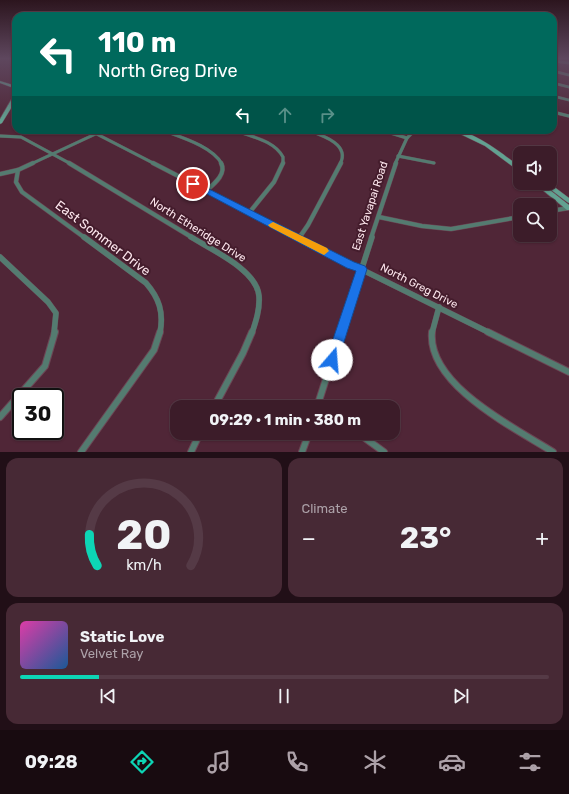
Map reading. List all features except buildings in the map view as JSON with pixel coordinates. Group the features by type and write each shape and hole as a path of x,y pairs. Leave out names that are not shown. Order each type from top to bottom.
{"street":[{"path":"0,82 12,86"},
{"path":"557,84 569,87"},
{"path":"557,97 569,100"},
{"path":"0,123 12,107"},
{"path":"557,113 569,116"},
{"path":"0,174 18,170 96,134"},
{"name":"North Greg Drive","path":"96,134 350,265 439,307 569,372"},
{"path":"171,134 206,150 219,159 223,166 222,174 206,191"},
{"path":"244,134 270,144 283,154 285,160 278,177 249,213"},
{"path":"299,238 308,225 343,159 343,153 334,141 317,134"},
{"path":"394,134 407,138"},
{"name":"East Yavapai Road","path":"320,400 398,156 407,138 411,134"},
{"path":"463,134 513,160"},
{"path":"474,134 483,138 513,163"},
{"name":"North Etheridge Drive","path":"0,136 21,137 53,153 237,265 250,276 259,297 259,313 255,327 218,400"},
{"path":"398,156 434,163"},
{"name":"East Sommer Drive","path":"18,170 16,182 22,192 135,274 155,292 160,305 163,319 161,333 154,350 81,452"},
{"path":"546,190 569,208"},
{"path":"554,190 569,201"},
{"path":"557,210 569,208"},
{"path":"378,218 422,226 451,229 513,218"},
{"path":"0,257 48,302 56,313 56,327 45,366 0,417"},
{"path":"439,307 432,335 435,353 444,372 457,388 476,404 553,452"},
{"path":"190,452 196,440"},
{"path":"302,452 306,440"},
{"path":"368,440 384,452"}],"slow traffic":[{"path":"273,225 324,251"}],"route":[{"path":"193,184 350,265 361,269 332,360"}]}
